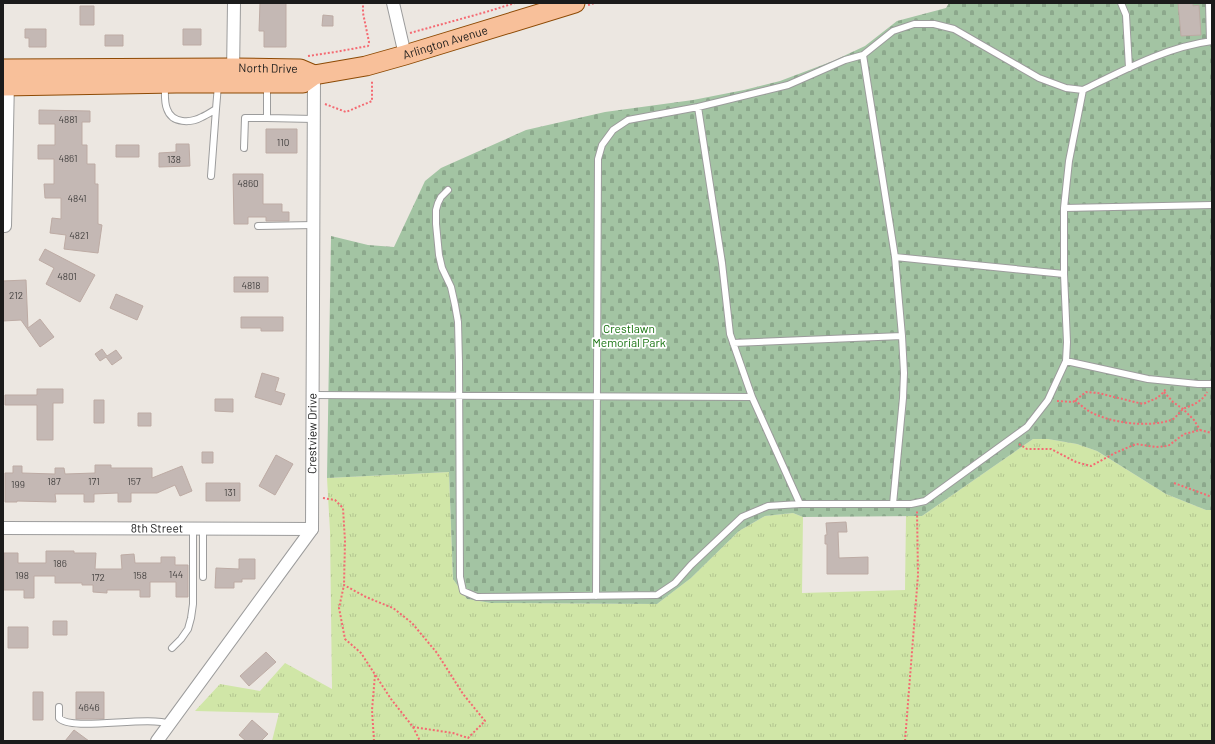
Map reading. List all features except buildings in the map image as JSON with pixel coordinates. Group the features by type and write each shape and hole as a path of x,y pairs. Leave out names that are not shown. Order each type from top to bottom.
{"main road":[{"name":"Arlington Avenue","path":"314,75 372,64 405,55 575,3"},
{"name":"North Drive","path":"5,78 165,83 228,78 300,69 314,75"},
{"name":"North Drive","path":"5,78 228,78 267,83 303,83 314,75"}],"street":[{"path":"228,78 234,3"},
{"path":"393,3 405,55"},
{"name":"Crestview Drive","path":"312,529 314,75"},
{"path":"3,226 5,226 5,78"},
{"name":"8th Street","path":"3,528 312,529"},
{"path":"157,741 312,529"}],"lane":[{"path":"1121,3 1126,15 1129,68"},
{"path":"596,596 598,159 602,145 613,130 628,120 698,107 788,85 845,60 863,55 893,31 914,24 934,24 954,29 1039,78 1066,88 1083,90 1129,68 1178,48 1211,41 1209,3"},
{"path":"863,55 896,257 902,336 904,398 893,504"},
{"path":"211,176 216,109 228,78"},
{"path":"165,83 166,108 169,114 175,119 184,121 201,118 216,109"},
{"path":"267,83 267,118"},
{"path":"448,190 441,197 436,210 436,239 442,268 455,304 458,322 460,577 463,592 477,597 656,595 676,583 691,565 742,517 768,506 800,504 911,504 925,500 1027,427 1048,400 1066,361 1067,342 1064,274 1064,208 1069,161 1083,90"},
{"path":"698,107 722,263 730,334 752,397 800,504"},
{"path":"244,148 245,118 314,119"},
{"path":"1064,208 1212,205"},
{"path":"258,226 314,225"},
{"path":"896,257 1064,274"},
{"path":"733,343 902,336"},
{"path":"1066,361 1148,380 1211,384"},
{"path":"313,396 752,397"},
{"path":"198,528 203,577"},
{"path":"172,648 182,639 188,629 191,618 198,528"},
{"path":"60,707 59,718 64,722 107,723 158,720 170,724"}],"path":[{"path":"401,36 515,3"},
{"path":"314,100 346,112 372,101 372,64"},
{"path":"1048,400 1073,402 1086,392 1098,393 1143,404 1157,398 1164,392 1169,382"},
{"path":"1075,400 1087,410 1104,418 1148,424 1173,420 1183,409 1190,407 1205,397 1211,384"},
{"path":"1164,392 1172,402 1183,409 1194,420 1200,430"},
{"path":"1011,439 1027,449 1051,449 1076,462 1091,466 1136,444 1156,447 1168,446 1184,434 1200,430 1212,433"},
{"path":"1174,483 1212,497"},
{"path":"312,497 336,500 343,508 345,541 344,585 339,608 345,639 361,653 391,699 413,727 420,741"},
{"path":"905,741 918,575 917,502"},
{"path":"344,585 366,597 393,608 412,623 438,653 463,694 485,721 468,738 453,733 413,727"},
{"path":"374,741 372,710 375,674"}],"green space":[{"name":"Crestlawn Memorial Park","path":"949,3 1212,3 1212,510 1206,510 1166,494 1097,451 1077,444 1048,439 1033,439 922,516 803,517 793,513 765,516 739,531 691,578 657,604 491,603 467,599 453,579 449,472 327,478 331,236 368,245 394,247 425,181 441,168 526,130 605,112 693,100 780,81 833,61 865,46 897,21 946,8"},
{"path":"1033,439 1048,439 1077,444 1097,451 1166,494 1206,510 1212,510 1212,741 272,741 279,713 195,711 220,684 260,691 285,663 332,689 330,531 327,478 449,472 453,579 467,599 491,603 657,604 691,578 739,531 765,516 793,513 803,517 802,593 905,590 906,516 922,516"}]}
